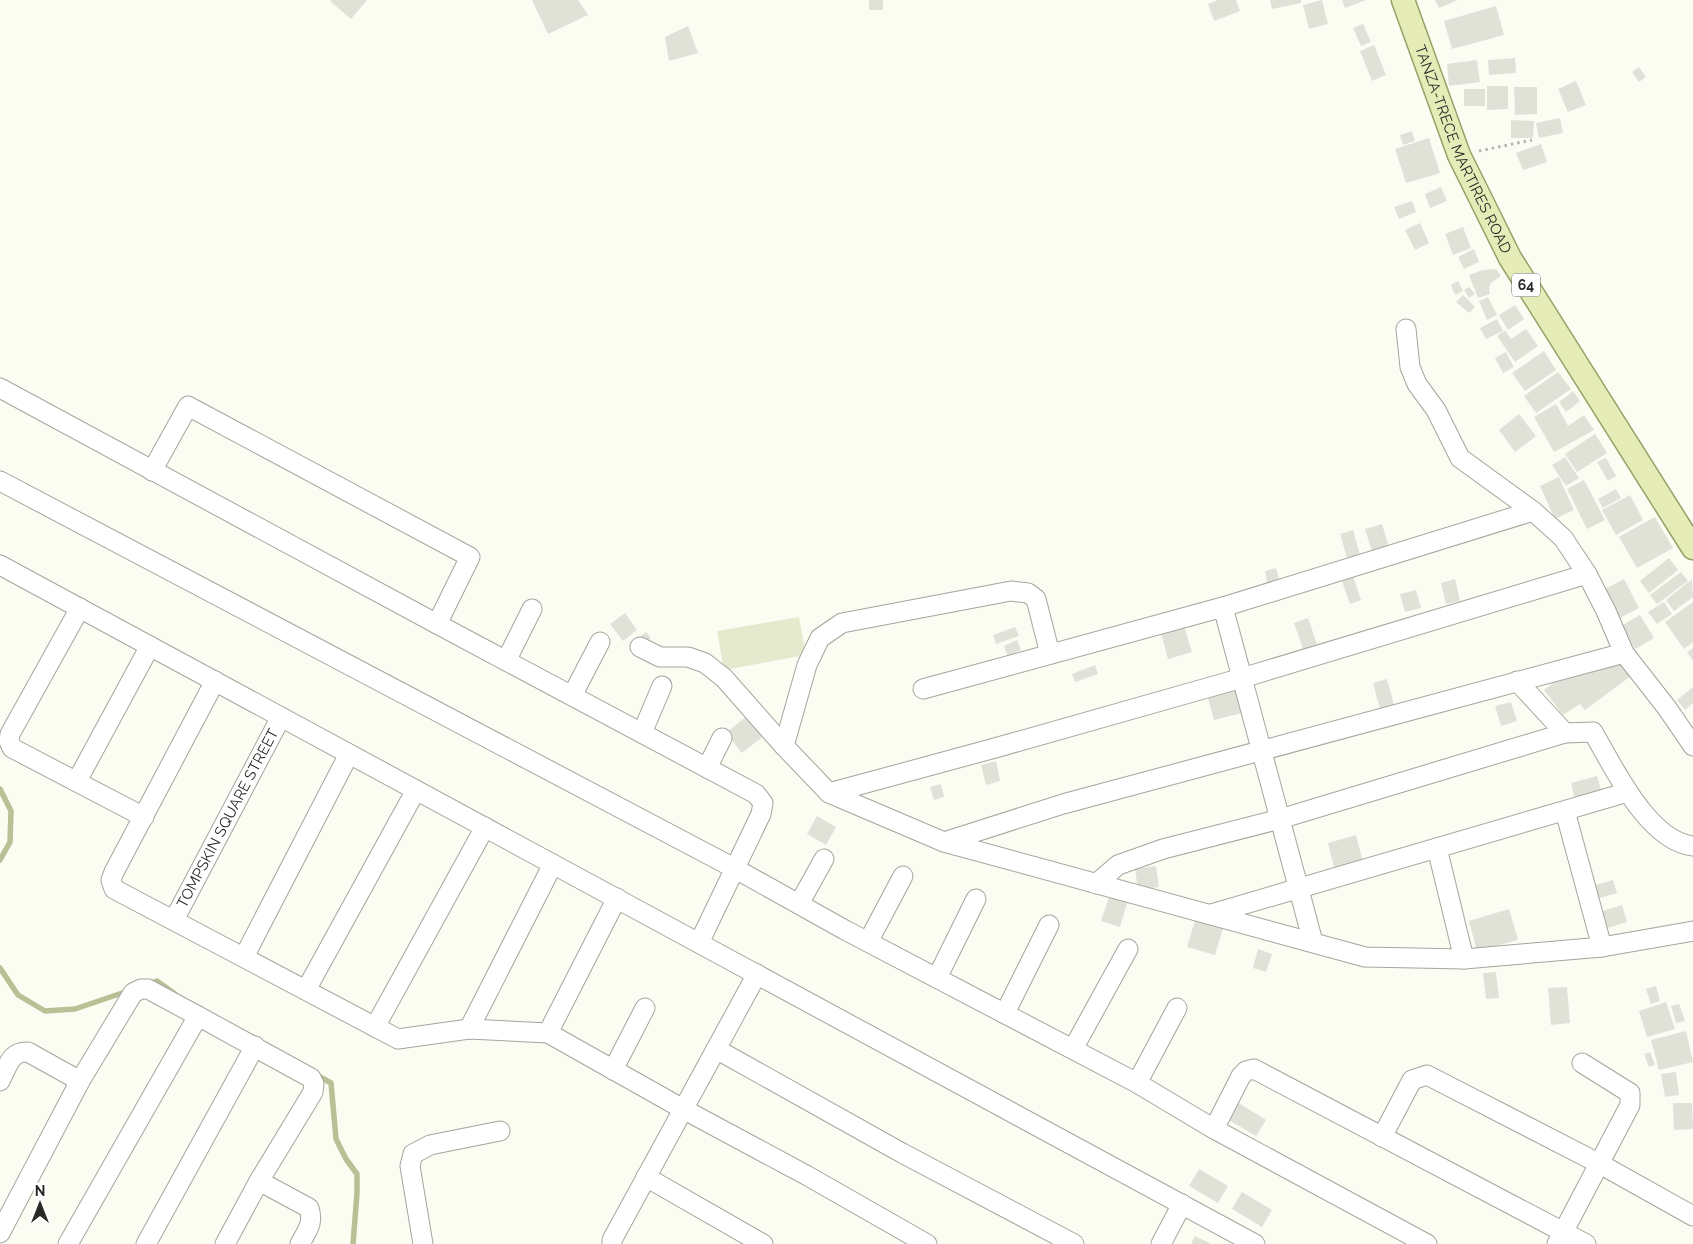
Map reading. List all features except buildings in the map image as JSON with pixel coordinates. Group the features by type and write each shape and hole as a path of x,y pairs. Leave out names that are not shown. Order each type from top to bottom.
{"main road":[{"name":"TANZA-TRECE MARTIRES ROAD","path":"1403,0 1459,154 1510,258 1693,548"}],"street":[{"path":"1406,329 1410,367 1417,384 1436,410 1460,458 1533,511 1563,538 1587,574 1606,611 1624,653 1667,708 1693,746"},
{"path":"0,388 756,794 764,803 761,814 699,943"},
{"path":"152,471 188,406 470,557 437,624"},
{"path":"0,481 1137,1083 1214,1129 1427,1244"},
{"path":"923,689 1223,607 1533,511"},
{"path":"0,565 1255,1244"},
{"path":"829,793 1242,678 1587,574"},
{"path":"784,746 807,665 820,638 842,623 1011,591 1028,593 1036,599 1050,654"},
{"path":"1223,607 1314,942"},
{"path":"80,608 10,734 9,741 12,748 144,816"},
{"path":"506,661 532,609"},
{"path":"572,696 600,642"},
{"path":"77,782 150,646"},
{"path":"640,647 660,657 688,657 705,663 724,678 784,746 829,793 944,842 1365,957 1464,959 1602,947 1693,932"},
{"path":"944,842 1063,804 1624,653"},
{"path":"215,681 111,880 114,888 398,1039 469,1029 548,1034 806,1175 927,1244"},
{"path":"1517,681 1565,733"},
{"path":"642,733 662,686"},
{"name":"TOMPSKIN SQUARE STREET","path":"174,920 281,717"},
{"path":"1096,884 1118,866 1154,853 1280,819 1565,733 1593,732 1628,792 1655,826 1669,838 1684,845 1693,846"},
{"path":"707,768 722,738"},
{"path":"244,958 349,754"},
{"path":"306,990 416,790"},
{"path":"1210,914 1628,792"},
{"path":"1565,811 1602,947"},
{"path":"375,1027 485,827"},
{"path":"1437,848 1464,959"},
{"path":"798,904 824,859"},
{"path":"469,1029 553,864"},
{"path":"868,942 903,876"},
{"path":"548,1034 617,898"},
{"path":"936,978 976,899"},
{"path":"1005,1013 1049,924"},
{"path":"1073,1049 1128,948"},
{"path":"612,1244 612,1240 757,974"},
{"path":"0,1233 80,1081 133,993 141,989 148,989 311,1078 314,1084 313,1092 259,1181 225,1244"},
{"path":"613,1070 645,1008"},
{"path":"1137,1083 1177,1008"},
{"path":"68,1244 198,1016"},
{"path":"146,1244 254,1046"},
{"path":"716,1049 902,1153 1074,1244"},
{"path":"0,1081 14,1055 20,1051 28,1052 80,1081"},
{"path":"1560,1238 1630,1104 1630,1093 1582,1063"},
{"path":"1214,1129 1241,1076 1246,1071 1254,1069 1382,1137 1560,1238 1586,1244"},
{"path":"1382,1137 1412,1080 1426,1075 1600,1164 1693,1216"},
{"path":"423,1244 410,1166 413,1154 430,1145 500,1131"},
{"path":"646,1177 763,1244"},
{"path":"259,1181 308,1208 311,1223 300,1244"},
{"path":"1161,1244 1182,1204"}],"path":[{"path":"1459,154 1532,140"}],"green space":[{"path":"799,617 806,655 724,670 717,631"}],"waterway":[{"path":"0,789 11,811 10,842 0,860"},
{"path":"0,968 18,995 45,1011 75,1009 128,991"},
{"path":"149,984 157,981 175,994"},
{"path":"315,1074 331,1083 336,1139 346,1159 357,1174 353,1244"}]}
